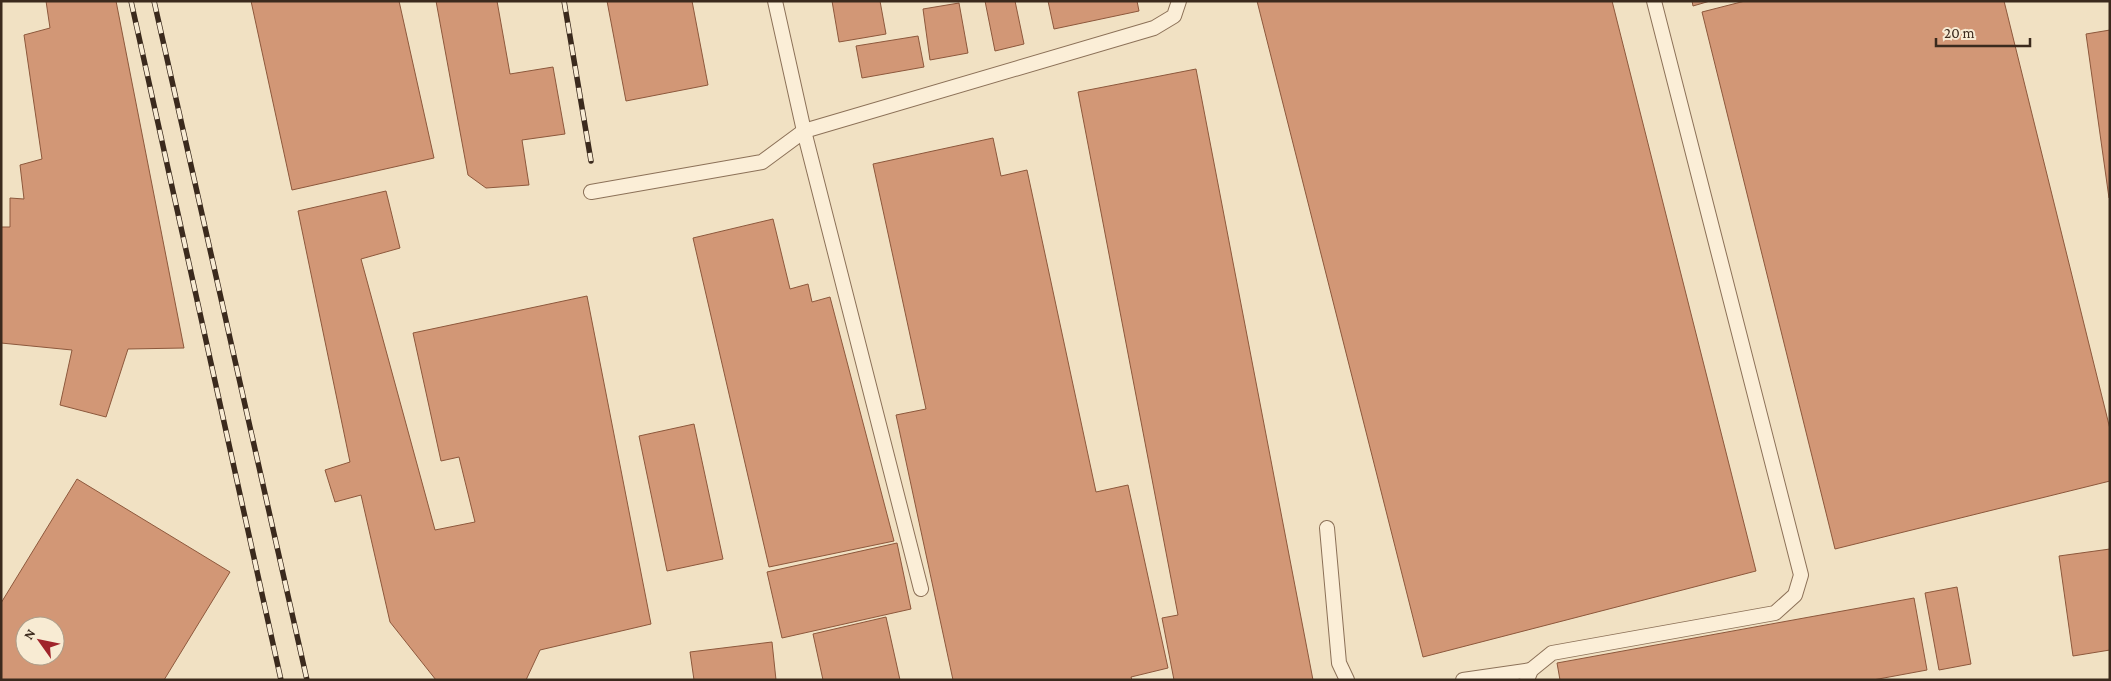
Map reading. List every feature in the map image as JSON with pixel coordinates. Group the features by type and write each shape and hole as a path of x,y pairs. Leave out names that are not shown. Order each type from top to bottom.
{"lane":[{"path":"775,1 804,130 921,589"},
{"path":"591,192 762,162 804,130 1154,28 1174,16 1179,1"},
{"path":"1464,680 1529,675 1552,653 1775,613 1795,595 1801,575 1654,1"},
{"path":"1327,528 1339,663 1347,680"}],"building":[{"path":"46,1 116,1 184,348 128,349 106,417 60,405 72,350 1,343 1,227 10,227 10,198 24,199 20,165 42,159 24,35 50,28"},
{"path":"251,1 399,1 434,158 292,190"},
{"path":"436,1 497,1 510,74 553,67 565,134 522,140 529,185 486,188 468,175"},
{"path":"607,1 692,1 708,85 626,101"},
{"path":"832,1 880,1 886,34 839,42"},
{"path":"985,1 1015,1 1024,44 995,51"},
{"path":"1048,1 1137,1 1139,11 1054,29"},
{"path":"1257,1 1612,1 1756,571 1423,657"},
{"path":"1692,1 1710,1 1693,6"},
{"path":"1745,1 2004,1 2110,429 2110,481 1835,549 1702,12"},
{"path":"959,3 968,53 930,60 923,9"},
{"path":"2110,30 2110,198 2109,198 2086,34"},
{"path":"918,36 924,67 862,78 856,46"},
{"path":"1196,69 1313,680 1174,680 1162,618 1178,615 1078,92"},
{"path":"993,138 1001,176 1027,170 1096,492 1128,485 1168,668 1131,677 1132,680 953,680 896,415 926,409 873,164"},
{"path":"386,191 400,248 361,259 435,530 475,522 459,457 441,461 413,333 587,296 651,624 540,650 526,680 436,680 390,622 361,495 335,502 325,470 350,462 298,211"},
{"path":"773,219 790,289 808,284 812,302 830,297 894,541 769,567 693,238"},
{"path":"694,424 723,559 667,571 639,436"},
{"path":"77,479 230,572 164,680 1,680 1,603"},
{"path":"897,543 911,609 782,638 767,572"},
{"path":"2110,549 2110,650 2073,656 2059,556"},
{"path":"1957,587 1971,664 1939,670 1925,593"},
{"path":"1914,598 1927,670 1873,680 1560,680 1557,663"},
{"path":"886,617 900,680 823,680 813,634"},
{"path":"772,642 776,680 694,680 690,652"}],"railway":[{"path":"131,1 281,680"},
{"path":"154,1 307,680"},
{"path":"564,1 591,161"}]}
